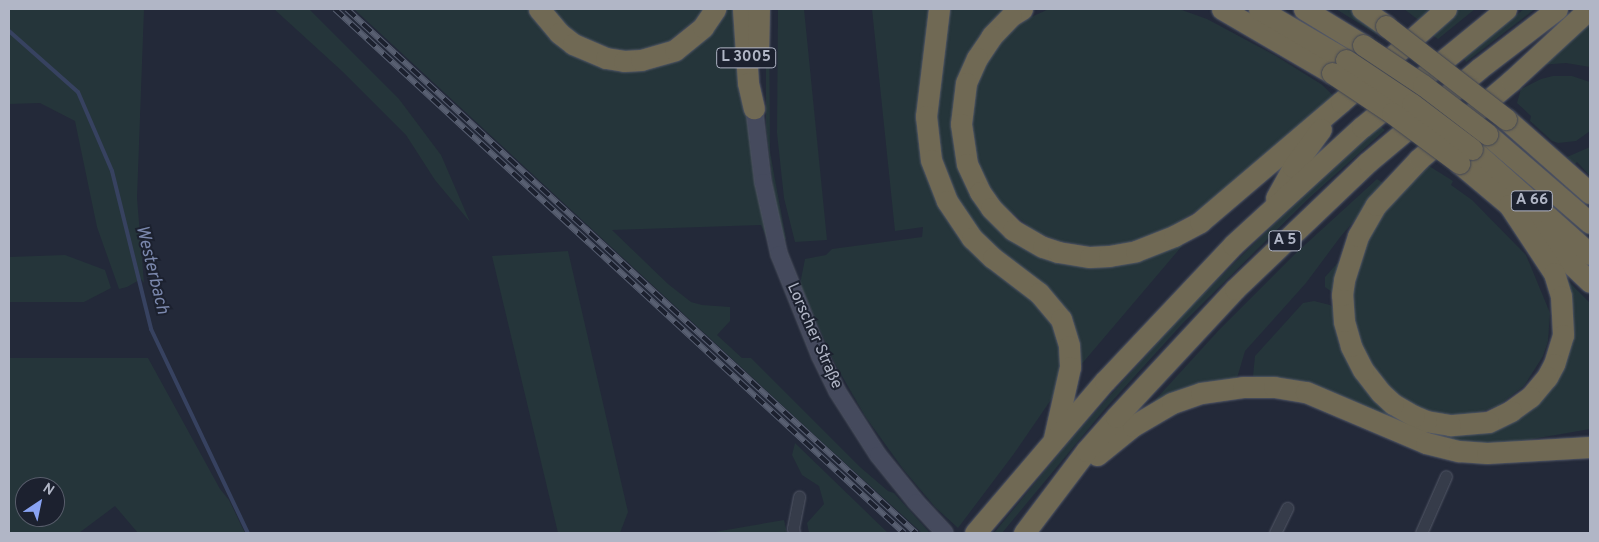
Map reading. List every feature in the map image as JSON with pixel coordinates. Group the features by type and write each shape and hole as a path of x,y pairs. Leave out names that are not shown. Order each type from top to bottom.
{"highway":[{"path":"539,9 559,34 573,44 597,56 624,61 641,60 675,50 703,27 715,9"},
{"name":"L 3005","path":"743,9 748,83 754,108"},
{"name":"L 3005","path":"754,108 758,84 759,9"},
{"path":"939,9 926,116 931,160 947,201 972,238 993,258 1039,293 1061,319 1069,346 1070,367 1054,441"},
{"path":"1022,9 1011,16 992,36 971,70 963,96 962,139 972,177 991,208 1013,230 1058,252 1090,257 1136,251 1174,236 1200,222 1341,102 1446,9"},
{"path":"1222,9 1339,66"},
{"path":"1259,9 1339,66 1392,113 1465,156 1509,205 1590,282"},
{"name":"A 66","path":"1304,9 1423,85 1487,134 1590,223"},
{"path":"1362,9 1385,19 1421,51 1506,119 1590,193"},
{"name":"A 5","path":"975,533 1140,343 1233,245 1362,127 1506,9"},
{"name":"A 5","path":"1024,533 1116,416 1234,289 1368,162 1480,68 1557,9"},
{"path":"1509,205 1554,273 1561,296 1563,335 1554,364 1547,377 1530,397 1511,411 1488,422 1450,425 1426,421 1414,416 1393,404 1381,393 1363,370 1350,346 1343,313 1342,295 1347,266 1358,236 1376,205 1419,159 1511,81 1589,9"},
{"path":"1266,215 1293,167 1341,102"},
{"name":"A 66","path":"1465,156 1590,254"},
{"path":"1045,506 1091,461 1133,426 1172,403 1222,388 1274,387 1306,392 1426,443 1459,451 1488,453 1590,447"},
{"path":"1533,449 1590,435"}],"main road":[{"name":"Lorscher Straße","path":"754,108 763,182 779,254 820,356 837,391 878,455 916,502 942,530"}],"street":[{"path":"1421,533 1446,476"},
{"path":"794,533 793,528 799,497"},
{"path":"1275,533 1286,508"}],"shaded area":[{"path":"9,9 144,9 137,198 144,283 141,279 119,289 97,227 75,121 40,103 9,104"},
{"path":"274,9 309,9 399,99 441,155 470,222 435,180 406,135 343,72"},
{"path":"354,9 530,9 539,25 646,68 724,9 738,9 754,178 771,248 761,225 612,230 668,284 691,302 702,305 730,307 730,321 717,335 742,358 751,358 860,467 888,491 894,493 930,533 922,533"},
{"path":"546,9 707,9 663,46 626,54 591,48"},
{"path":"766,9 769,9 770,152 786,239 784,240 775,205 766,127"},
{"path":"778,9 804,9 827,240 795,242 784,198 777,133"},
{"path":"872,9 931,9 925,171 1047,308 1063,345 1057,391 1013,455 958,528 935,507 903,469 865,416 834,362 800,284 805,259 826,255 832,249 922,237 923,227 895,231"},
{"path":"945,9 1009,9 979,42 959,160 1042,255 1181,244 1182,246 1080,366 1026,274 963,216 933,134"},
{"path":"1049,9 1179,9 1207,19 1276,56 1321,84 1336,98 1219,197 1167,229 1146,239 1099,248 1058,241 1034,231 1002,204 988,185 981,169 975,150 972,129 974,94 986,63 996,47 1017,26"},
{"path":"1336,9 1352,9 1381,30 1376,34"},
{"path":"1404,9 1436,9 1421,22"},
{"path":"1459,9 1475,9 1438,39 1431,34"},
{"path":"1524,9 1535,9 1466,62 1463,57"},
{"path":"1590,16 1590,67 1566,63 1540,65"},
{"path":"1553,76 1572,76 1590,82 1590,131 1576,141 1558,143 1552,141 1530,121 1531,116 1517,103 1521,89 1541,79"},
{"path":"1380,126 1385,130 1308,199 1183,323 1105,409 1002,533 994,533 1071,439 1187,310 1275,223"},
{"path":"1590,147 1590,176 1577,162 1575,164 1567,157"},
{"path":"1429,166 1453,181 1451,185 1472,200 1526,255 1550,313 1548,341 1543,356 1524,386 1498,406 1469,416 1441,417 1414,408 1392,394 1374,371 1358,340 1351,304 1355,267 1366,239 1383,213"},
{"path":"1377,179 1386,185 1341,236 1306,283 1245,351 1237,378 1146,410 1219,330 1295,254"},
{"path":"568,251 628,512 620,533 558,533 492,256"},
{"path":"65,255 105,270 111,288 84,302 9,302 9,257"},
{"path":"1343,257 1336,295 1325,287 1325,277"},
{"path":"1557,270 1590,303 1590,429 1515,442 1466,445 1253,376 1255,356 1303,303 1314,301 1330,305 1335,309 1354,369 1460,433 1555,372"},
{"path":"9,358 148,358 220,489 229,500 245,533 138,533 115,506 79,533 9,533"},
{"path":"795,443 888,533 809,533 807,523 824,504 819,486 802,475 792,455"},
{"path":"784,520 787,533 709,533"}],"waterway":[{"name":"Westerbach","path":"9,31 78,92 112,171 151,329 248,533"}],"railway":[{"path":"335,9 904,533"},
{"path":"347,9 916,533"}]}
